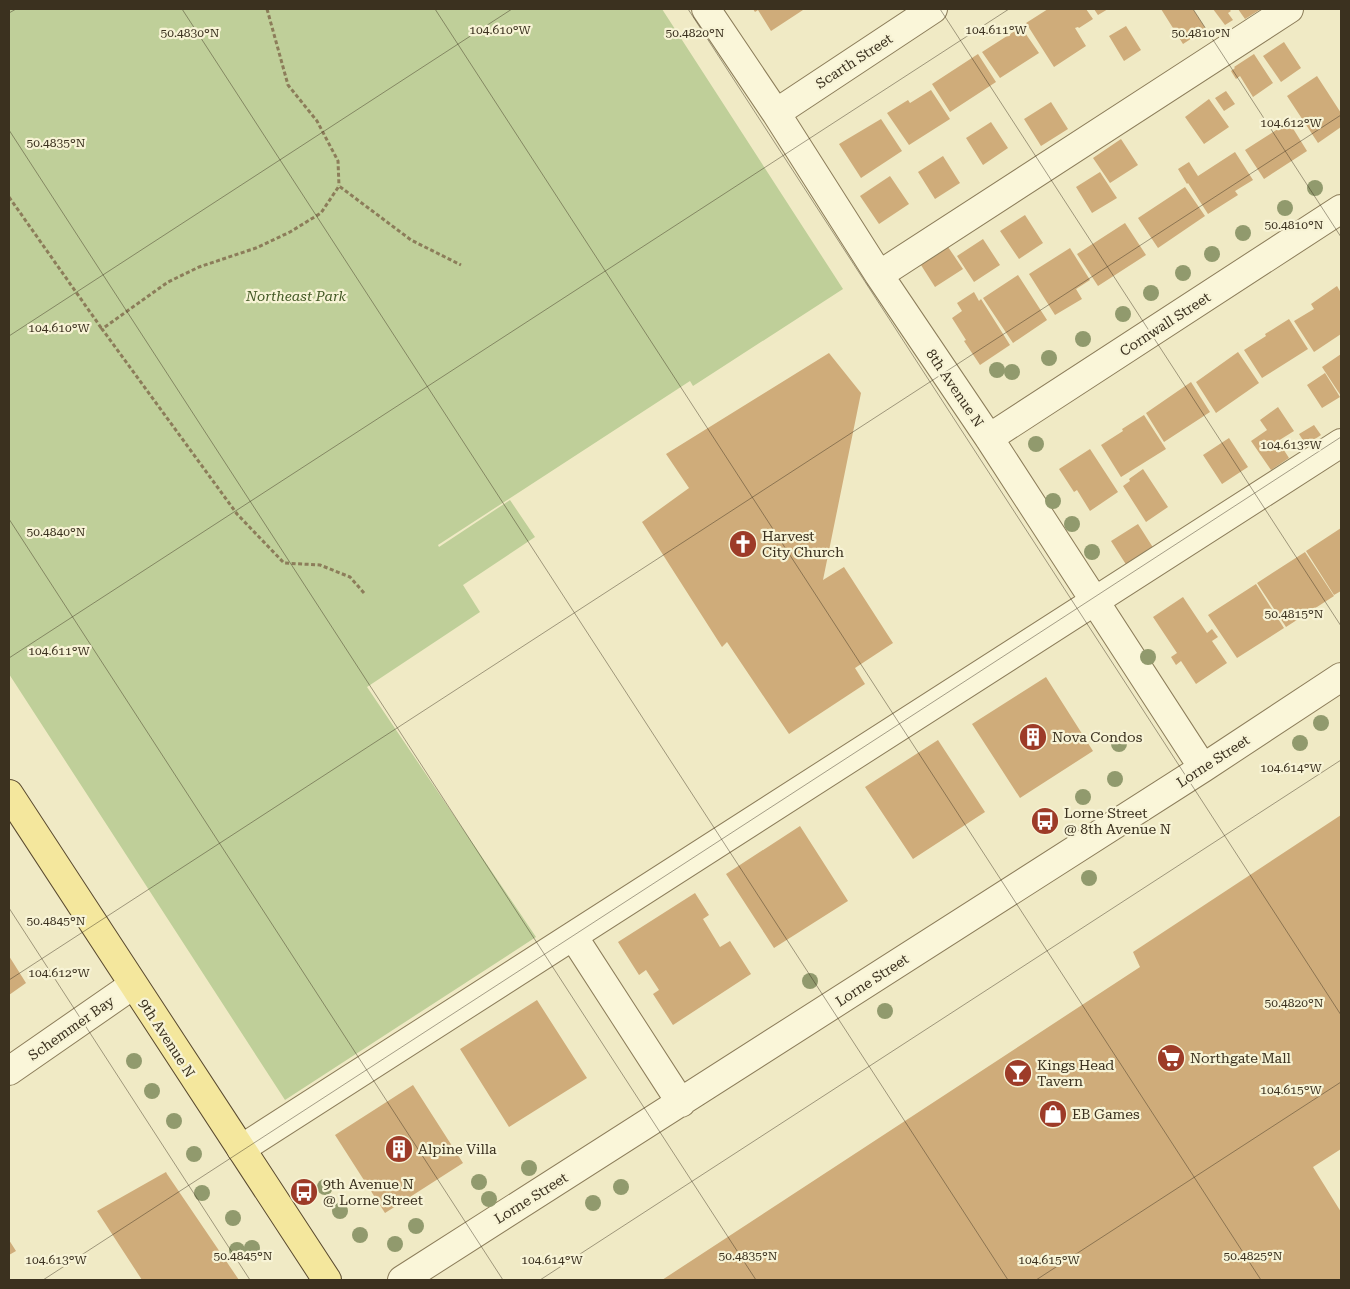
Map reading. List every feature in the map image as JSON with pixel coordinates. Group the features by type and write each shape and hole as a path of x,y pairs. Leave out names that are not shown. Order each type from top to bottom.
{"main road":[{"name":"9th Avenue N","path":"9,794 327,1280"}],"street":[{"name":"8th Avenue N","path":"706,9 776,113 879,275 989,438 1203,768"},
{"name":"Scarth Street","path":"776,113 933,9"},
{"path":"879,275 1289,9"},
{"name":"Cornwall Street","path":"989,438 1341,209"},
{"path":"240,1149 1341,443"},
{"name":"Lorne Street","path":"402,1280 1203,768 1341,677"},
{"path":"573,936 681,1103"},
{"name":"Schemmer Bay","path":"9,1071 133,985"}],"path":[{"path":"102,329 168,282 199,267 256,248 290,232 321,213 339,186 338,161 317,121 288,84 267,9"},
{"path":"339,186 411,240 461,265"},
{"path":"9,198 237,514 284,562 320,565 350,578 364,593"}],"green space":[{"name":"Northeast Park","path":"9,9 662,9 843,289 693,386 690,381 438,545 439,547 510,500 535,537 463,585 480,612 367,687 536,937 285,1100 9,674"}],"building":[{"path":"753,9 803,10 771,31 758,10 755,12"},
{"path":"1048,9 1086,9 1093,19 1079,28 1075,28 1086,46 1054,67 1026,23"},
{"path":"1094,9 1108,9 1098,15"},
{"path":"1161,9 1193,9 1206,29 1183,44"},
{"path":"1213,9 1229,9 1231,11 1228,13 1233,20 1225,25"},
{"path":"1238,9 1261,9 1245,19"},
{"path":"1126,26 1141,50 1124,61 1109,36"},
{"path":"1021,27 1039,53 1000,78 982,52"},
{"path":"1284,42 1301,68 1281,82 1263,56"},
{"path":"978,54 996,82 950,112 932,84"},
{"path":"1254,54 1273,83 1253,97 1240,76 1236,79 1231,71"},
{"path":"1317,76 1341,113 1341,127 1318,143 1287,96"},
{"path":"931,90 950,119 909,145 887,113 908,100 910,103"},
{"path":"1226,91 1235,104 1224,111 1215,98"},
{"path":"1209,99 1229,127 1204,144 1185,117"},
{"path":"1051,102 1068,129 1041,146 1024,119"},
{"path":"881,119 902,151 861,178 839,144"},
{"path":"991,122 1008,148 983,165 966,138"},
{"path":"1289,122 1307,151 1264,179 1245,150"},
{"path":"1121,139 1138,165 1110,183 1093,158"},
{"path":"1235,152 1253,180 1235,191 1238,195 1208,214 1178,169 1189,162 1198,176"},
{"path":"943,156 960,183 935,199 918,172"},
{"path":"1100,172 1117,198 1092,213 1076,187"},
{"path":"890,176 909,204 879,224 860,196"},
{"path":"1185,187 1205,216 1158,248 1138,218"},
{"path":"1025,215 1043,243 1019,259 1000,231"},
{"path":"1125,223 1146,255 1098,286 1077,254"},
{"path":"983,239 1000,265 974,282 957,256"},
{"path":"946,244 963,269 935,287 919,262"},
{"path":"1070,248 1090,280 1076,289 1082,299 1055,315 1029,274"},
{"path":"1018,275 1047,320 1013,343 983,298"},
{"path":"1337,286 1341,293 1341,334 1314,352 1294,321 1314,309 1311,304"},
{"path":"974,292 979,301 981,299 1010,345 980,365 952,318 962,311 957,303"},
{"path":"1289,319 1308,349 1262,378 1244,350"},
{"path":"1238,352 1259,383 1216,413 1196,382"},
{"name":"Harvest City Church","path":"829,353 861,393 823,580 844,567 893,643 855,668 865,684 789,734 727,642 722,647 642,522 689,488 666,454"},
{"path":"1341,354 1341,396 1322,367"},
{"path":"1325,373 1340,397 1322,408 1307,385"},
{"path":"1191,382 1210,412 1164,442 1146,413"},
{"path":"1278,407 1294,431 1278,441 1289,458 1271,470 1251,441 1267,430 1260,420"},
{"path":"1144,415 1166,449 1121,477 1101,445"},
{"path":"1314,425 1321,435 1306,445 1299,434"},
{"path":"1229,438 1248,467 1222,484 1203,455"},
{"path":"1090,449 1118,492 1090,511 1077,490 1074,492 1059,469"},
{"path":"1143,469 1168,507 1146,522 1123,486"},
{"path":"1138,524 1154,549 1127,566 1111,541"},
{"path":"1341,528 1341,591 1334,595 1306,551"},
{"path":"1305,552 1334,596 1286,627 1257,583"},
{"path":"1256,584 1284,628 1237,658 1208,615"},
{"path":"1183,597 1207,633 1212,629 1218,637 1212,641 1227,663 1196,684 1181,661 1176,665 1171,657 1177,653 1153,617"},
{"name":"Nova Condos","path":"1046,677 1093,751 1020,798 972,724"},
{"path":"938,740 985,812 913,859 865,787"},
{"name":"Northgate Mall","path":"1341,815 1341,1149 1313,1167 1341,1212 1341,1280 662,1280 1140,967 1133,952"},
{"path":"800,826 848,901 774,948 726,874"},
{"path":"695,893 709,915 703,919 720,947 730,941 751,974 673,1025 653,994 659,990 646,970 639,975 618,942"},
{"path":"9,956 26,983 9,995"},
{"path":"537,1000 587,1078 509,1127 460,1049"},
{"name":"Alpine Villa","path":"413,1085 463,1163 385,1213 335,1135"},
{"path":"166,1172 239,1280 142,1280 97,1211"},
{"path":"9,1240 16,1251 9,1255"}],"place":[{"name":"Harvest City Church","path":"743,544"},
{"name":"Nova Condos","path":"1033,737"},
{"name":"Lorne Street @ 8th Avenue N","path":"1045,821"},
{"name":"Northgate Mall","path":"1171,1058"},
{"name":"Kings Head Tavern","path":"1018,1073"},
{"name":"EB Games","path":"1053,1114"},
{"name":"Alpine Villa","path":"399,1149"},
{"name":"9th Avenue N @ Lorne Street","path":"304,1192"}]}
